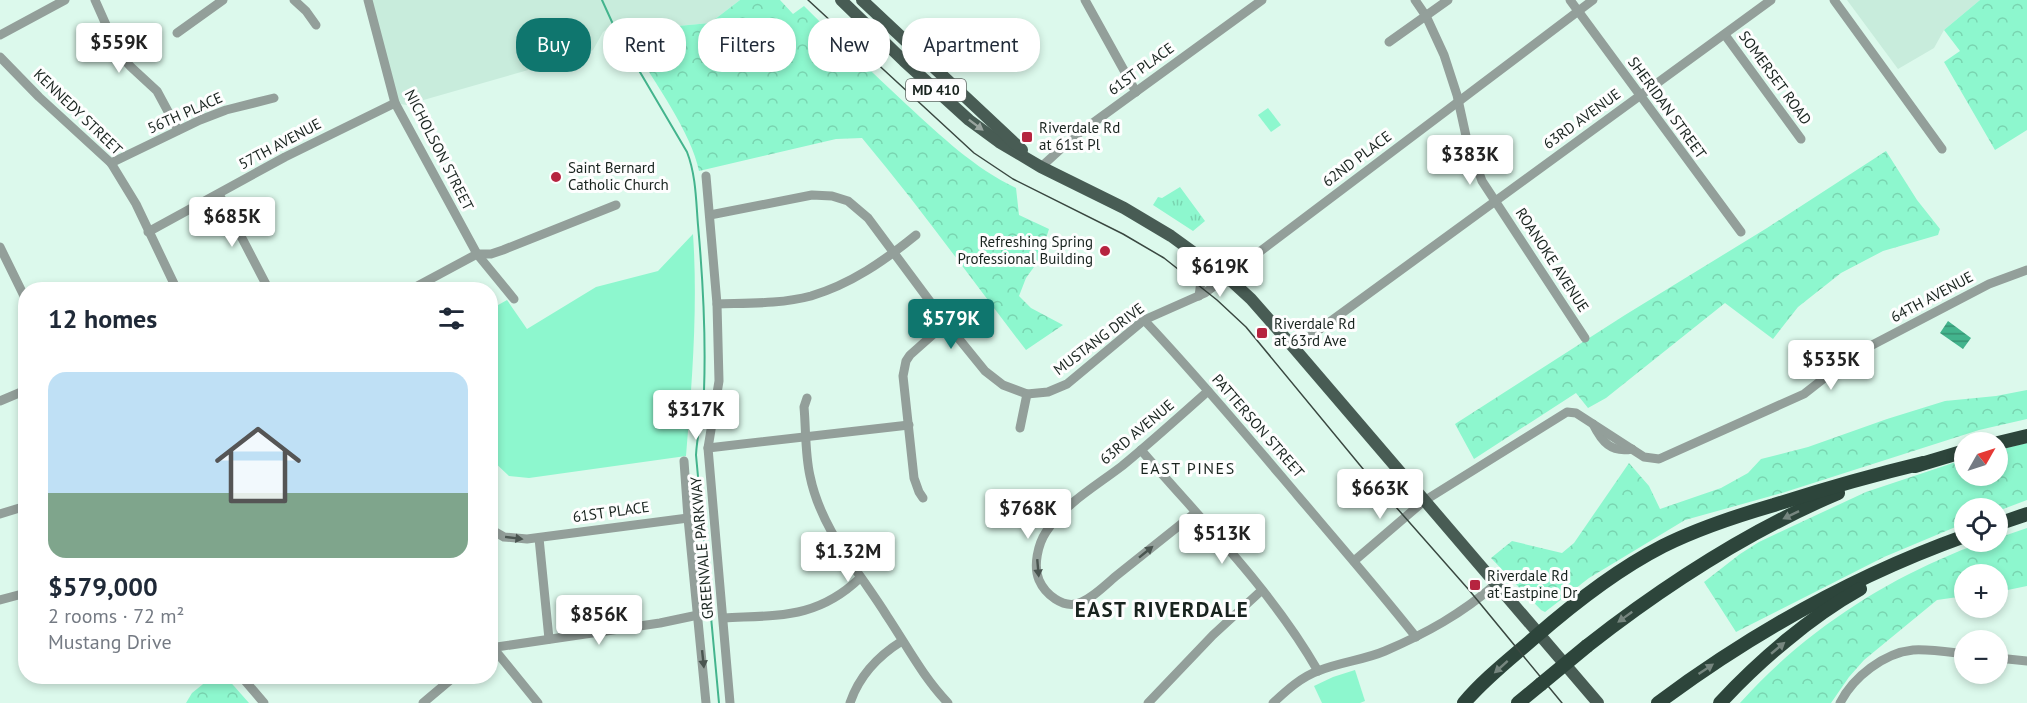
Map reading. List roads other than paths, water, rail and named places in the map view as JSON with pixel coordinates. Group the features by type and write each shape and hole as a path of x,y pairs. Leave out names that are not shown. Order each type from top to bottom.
{"highway":[{"path":"2008,440 2027,436"},
{"path":"1464,703 1540,633 1612,576 1664,546 1692,532 1729,519 1853,480 1954,454"},
{"path":"1518,703 1587,646 1654,596 1740,540 1842,491 1923,463"},
{"path":"2008,521 2027,514"},
{"path":"1658,703 1729,654 1826,597 1954,540"},
{"path":"1720,703 1766,658 1808,625 1856,591 1928,551"}],"main road":[{"name":"MD 410","path":"841,0 969,120 999,142 1041,167 1140,217 1204,259 1251,299 1598,703"},
{"name":"MD 410","path":"862,0 1041,167"}],"street":[{"path":"0,35 65,0"},
{"path":"95,0 119,54 157,91 178,130"},
{"path":"177,33 223,0"},
{"path":"294,0 316,25"},
{"name":"NICHOLSON STREET","path":"368,0 395,102 477,254 514,299"},
{"path":"1085,0 1136,92"},
{"name":"61ST PLACE","path":"1041,167 1075,136 1262,0"},
{"name":"ROANOKE AVENUE","path":"1415,0 1426,16 1444,55 1475,164 1494,201 1585,338"},
{"path":"1389,42 1448,0"},
{"name":"SHERIDAN STREET","path":"1570,0 1741,232"},
{"name":"62ND PLACE","path":"1226,276 1593,0"},
{"name":"63RD AVENUE","path":"1294,348 1771,0"},
{"path":"1834,0 1942,150"},
{"name":"SOMERSET ROAD","path":"1725,35 1801,140"},
{"name":"KENNEDY STREET","path":"0,57 39,97 111,163 127,187 173,282"},
{"name":"56TH PLACE","path":"111,163 178,130 226,110 274,98"},
{"name":"57TH AVENUE","path":"148,232 285,157 395,102"},
{"name":"GREENVALE PARKWAY","path":"706,176 717,304 718,381 708,448 730,703"},
{"path":"219,194 265,282"},
{"path":"710,215 812,195 840,198 856,207 868,218 946,323 993,378 1013,390 1027,394 1020,428"},
{"path":"425,282 477,254 491,254 616,205"},
{"path":"717,304 809,296 857,276 893,254 916,235"},
{"path":"0,248 18,284"},
{"path":"1199,296 1204,259"},
{"name":"64TH AVENUE","path":"1424,501 1567,412 1576,413 1593,424 1598,434 1609,446 1620,451 1632,449 1644,457 1659,459 1804,394 1845,361 1867,347 1989,284 2027,270"},
{"name":"MUSTANG DRIVE","path":"1027,394 1048,392 1067,384 1144,320 1199,296 1226,276"},
{"name":"PATTERSON STREET","path":"1144,320 1354,561 1416,637"},
{"path":"923,498 914,478 909,425 903,393 903,376 906,361 915,349 946,323"},
{"name":"63RD AVENUE","path":"1195,513 1083,601 1075,604 1060,602 1044,589 1037,572 1037,561 1045,533 1059,516 1141,450 1208,391"},
{"path":"0,401 18,393"},
{"path":"807,398 804,407 810,475 816,496 832,533 902,641 933,686 948,703"},
{"path":"708,448 909,425"},
{"path":"1141,450 1262,590 1302,644 1318,671"},
{"name":"GREENVALE PARKWAY","path":"684,461 706,703"},
{"path":"1354,561 1424,501"},
{"path":"0,514 18,508"},
{"name":"61ST PLACE","path":"498,534 504,537 527,539 688,518"},
{"path":"539,538 549,639"},
{"path":"724,618 793,613 817,608 847,590 860,578"},
{"path":"1273,703 1288,689 1318,671 1369,657 1451,620 1496,584"},
{"path":"1148,703 1213,635 1262,590"},
{"path":"0,600 18,595"},
{"path":"498,645 660,623 698,615"},
{"path":"850,703 856,686 869,668 902,641"},
{"path":"1840,703 1849,687 1857,679 1888,658 1925,650 1954,653"},
{"path":"498,654 538,703"},
{"path":"2008,659 2027,661"},
{"path":"248,684 264,703"},
{"path":"425,702 446,684"}],"waterway":[{"path":"602,0 617,33 687,152 694,179 705,350 703,399 696,455 719,703"}],"tram line":[{"path":"808,0 974,153 1013,179 1123,234 1164,258 1217,300 1246,327 1373,481 1469,590 1562,703"}],"place":[{"name":"Riverdale Rd at 61st Pl","path":"1027,137"},
{"name":"Saint Bernard Catholic Church","path":"556,177"},
{"name":"Refreshing Spring Professional Building","path":"1105,251"},
{"name":"Riverdale Rd at 63rd Ave","path":"1262,333"},
{"name":"Riverdale Rd at Eastpine Dr","path":"1475,585"}],"district":[{"name":"EAST PINES","path":"1188,468"},
{"name":"EAST RIVERDALE","path":"1162,610"}]}
